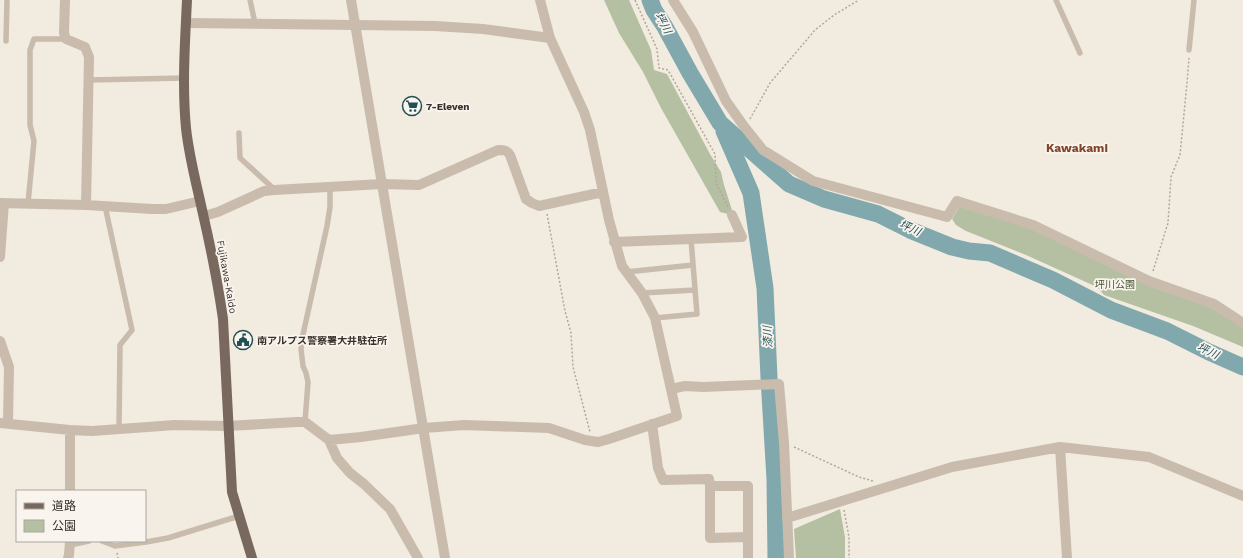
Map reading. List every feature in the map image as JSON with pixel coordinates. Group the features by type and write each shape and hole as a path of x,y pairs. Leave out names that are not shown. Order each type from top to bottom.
{"main road":[{"name":"Fujikawa-Kaido","path":"187,0 185,78 186,128 194,176 204,216 223,319 232,492 252,558"}],"street":[{"path":"65,0 64,33 66,39 85,47 89,57 86,204"},
{"path":"351,0 445,558"},
{"path":"329,440 424,428 464,425 549,428 585,440 598,442 609,440 677,416 655,318 642,293 622,266 614,242 590,130 584,112 550,38 540,0"},
{"path":"673,0 692,32 726,100 763,150 813,181 947,217 957,201 1033,225 1149,281 1214,304 1243,323"},
{"path":"186,23 435,26 483,29 550,38"},
{"path":"204,216 218,212 264,191 382,184 419,185 498,150 508,151 526,199 539,206 603,192"},
{"path":"0,257 2,203 86,204 166,209 200,201"},
{"path":"614,242 742,237 732,216"},
{"path":"0,341 9,367 4,423 70,430 119,429 175,425 228,426 305,422 329,440 337,458 350,473 390,508 417,558"},
{"path":"671,389 685,386 703,387 779,384 784,443 789,558"},
{"path":"652,424 658,468 663,480 709,479 710,538 748,537"},
{"path":"70,430 70,490"},
{"path":"787,518 952,467 1060,447 1149,457 1243,496"},
{"path":"1060,447 1067,558"},
{"path":"710,486 748,486 748,558"},
{"path":"68,558 70,543"}],"lane":[{"path":"6,41 8,0"},
{"path":"250,0 255,23"},
{"path":"1056,0 1080,54"},
{"path":"1189,50 1194,0"},
{"path":"28,204 34,141 30,125 30,50 34,39 66,39"},
{"path":"88,80 185,78"},
{"path":"239,133 240,158 274,190"},
{"path":"305,422 308,382 303,366 301,350 302,339 327,226 330,207 330,188"},
{"path":"105,206 132,330 120,345 119,429"},
{"path":"655,318 697,314 691,239"},
{"path":"626,272 693,264"},
{"path":"642,293 695,290"},
{"path":"105,542 115,546 168,538 239,516"}],"path":[{"path":"635,0 657,49 659,68 668,70 716,154 716,182 732,216"},
{"path":"746,128 770,83 797,50 815,30 834,15 859,0"},
{"path":"1149,281 1168,223 1171,177 1180,154 1188,83 1189,50"},
{"path":"547,204 547,213 565,311 571,333 573,367 592,441"},
{"path":"784,443 859,477 890,486"},
{"path":"842,500 849,537 849,558"}],"green space":[{"path":"604,0 629,0 651,50 654,70 667,74 721,172 732,210 728,214 720,212 661,108 643,72 619,33"},
{"name":"坪川公園","path":"961,204 1033,227 1213,307 1243,326 1243,347 1193,326 1104,295 1097,287 1026,255 966,231 956,225 952,219"},
{"path":"840,509 845,537 845,558 796,558 794,529"}],"waterway":[{"name":"坪川","path":"650,0 654,10 720,123 789,184 824,199 878,214 910,230 952,247 969,251 990,253 1053,280 1111,310 1167,331 1243,367"},
{"name":"漆川","path":"724,131 751,193 765,288 775,479 776,558"}],"place":[{"name":"7-Eleven","path":"412,106"},
{"name":"南アルプス警察署大井駐在所","path":"243,340"}],"district":[{"name":"Kawakami","path":"1077,148"}]}
